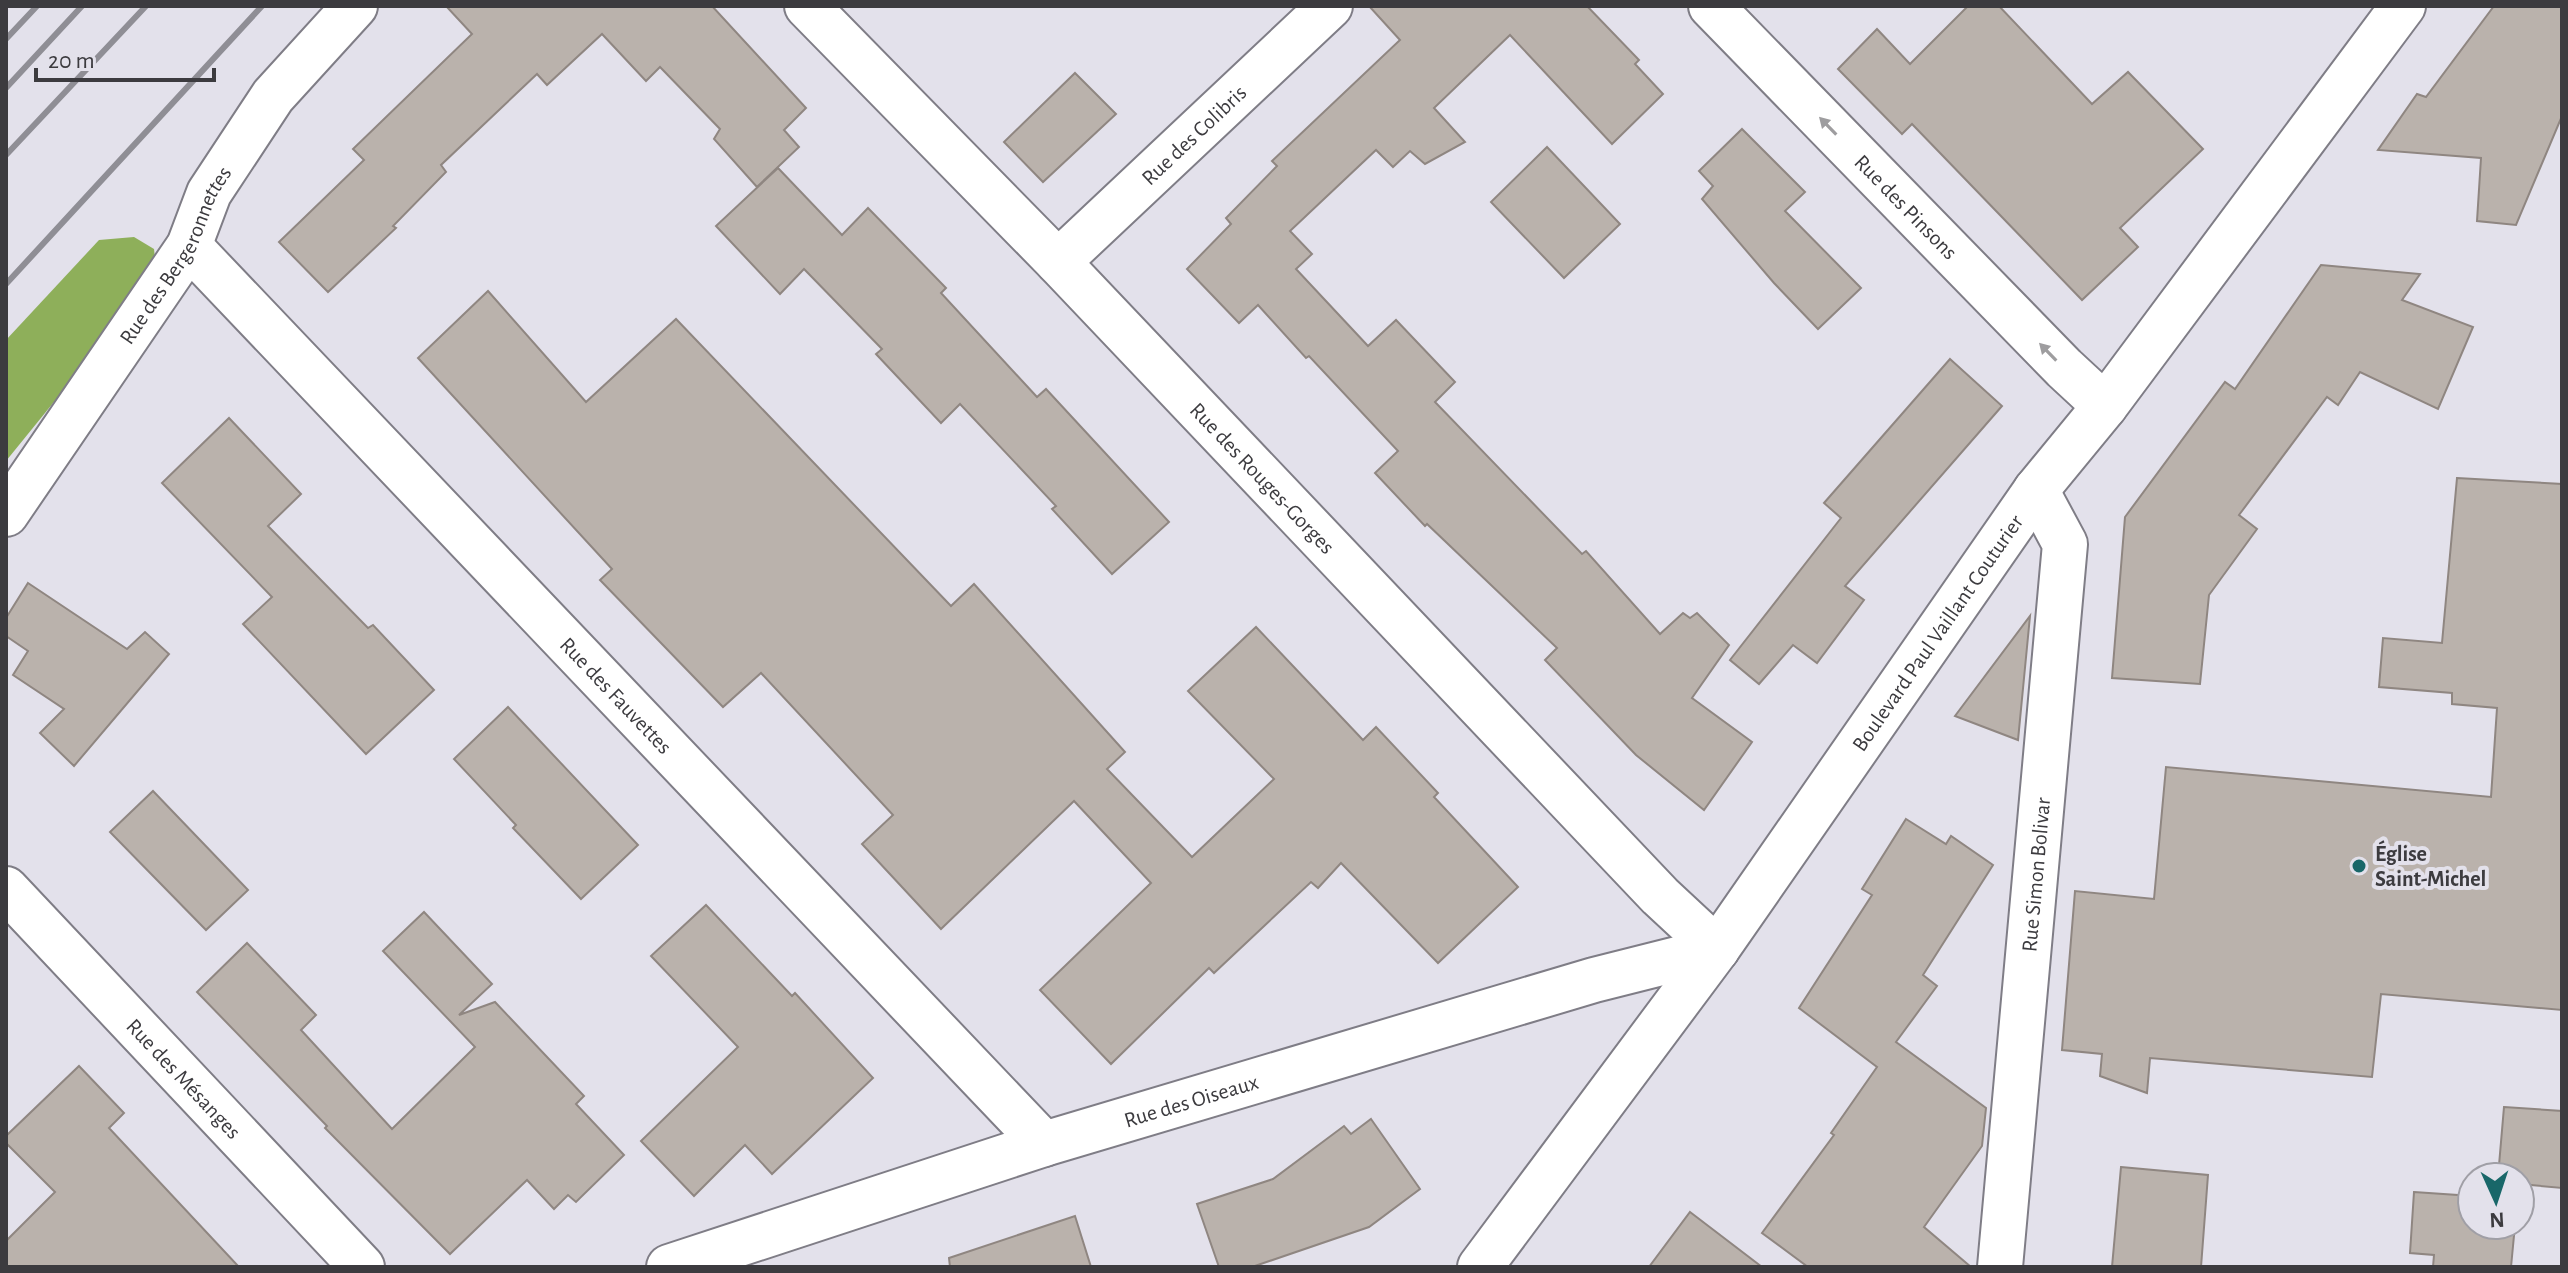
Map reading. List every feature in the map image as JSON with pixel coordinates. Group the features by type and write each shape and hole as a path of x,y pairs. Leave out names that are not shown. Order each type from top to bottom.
{"street":[{"name":"Rue des Bergeronnettes","path":"6,514 189,246 209,193 273,96 355,6"},
{"name":"Rue des Rouges-Gorges","path":"807,6 1058,262 1660,896 1717,949"},
{"name":"Rue des Colibris","path":"1058,262 1330,6"},
{"name":"Rue des Pinsons","path":"1711,6 2064,368 2105,406"},
{"name":"Boulevard Paul Vaillant Couturier","path":"1480,1267 1717,949 2036,490 2105,406 2403,6"},
{"name":"Rue des Fauvettes","path":"189,246 1044,1144"},
{"name":"Rue Simon Bolivar","path":"2000,1267 2065,544 2036,490"},
{"name":"Rue des Mésanges","path":"6,889 362,1267"},
{"name":"Rue des Oiseaux","path":"669,1267 1044,1144 1594,980 1717,949"}],"green space":[{"path":"134,237 154,249 157,275 6,461 6,340 99,240"}],"building":[{"path":"446,6 712,6 806,108 784,130 799,147 757,187 714,139 720,129 660,67 646,81 602,34 547,85 537,74 441,165 446,172 393,226 396,228 328,292 279,242 364,160 353,149 472,34"},
{"path":"1369,6 1587,6 1639,60 1635,64 1663,94 1612,144 1510,35 1434,108 1465,142 1425,164 1410,151 1393,167 1376,150 1290,231 1312,254 1296,269 1368,346 1396,320 1455,382 1435,402 1582,554 1586,551 1660,634 1683,613 1690,618 1697,613 1729,645 1692,698 1752,742 1704,810 1636,755 1545,660 1557,648 1427,524 1425,526 1375,473 1398,451 1309,356 1306,358 1258,305 1239,323 1187,269 1231,224 1226,218 1277,166 1272,161 1400,40"},
{"path":"1968,6 1999,6 2092,104 2128,72 2203,149 2120,228 2138,247 2082,300 1912,124 1902,134 1838,69 1877,29 1910,64"},
{"path":"2494,6 2562,6 2562,116 2516,225 2477,221 2481,158 2378,150 2417,94 2426,97"},
{"path":"1075,73 1116,114 1043,182 1004,142"},
{"path":"1742,129 1805,192 1785,211 1861,288 1818,329 1702,199 1713,186 1699,171"},
{"path":"1547,147 1620,224 1564,278 1491,202"},
{"path":"778,168 842,235 868,208 946,288 941,293 1037,397 1046,389 1169,522 1112,574 1052,509 1056,506 960,404 941,423 876,354 882,349 804,269 780,294 716,226"},
{"path":"2321,265 2420,274 2402,300 2473,327 2438,409 2360,372 2338,405 2327,397 2239,515 2257,529 2209,595 2200,684 2112,678 2125,517 2225,382 2235,389"},
{"path":"488,291 586,402 676,319 951,606 974,584 1125,752 1107,769 1192,857 1274,779 1188,691 1256,627 1363,740 1376,727 1438,793 1434,797 1518,887 1438,963 1341,863 1318,888 1311,882 1214,973 1209,968 1111,1064 1040,990 1151,883 1074,801 941,929 862,844 893,815 761,673 723,707 600,580 612,569 418,358"},
{"path":"1950,359 2002,406 1845,586 1864,600 1817,663 1793,645 1759,684 1730,660 1841,518 1824,503"},
{"path":"229,418 301,494 268,526 368,628 373,625 434,690 366,754 243,624 272,597 162,483"},
{"path":"2457,478 2562,484 2562,1010 2381,994 2372,1077 2150,1058 2147,1093 2100,1076 2102,1054 2062,1050 2075,891 2154,899 2166,767 2491,797 2497,708 2452,704 2452,693 2379,687 2383,638 2442,643"},
{"path":"28,583 127,649 145,632 169,654 74,766 40,733 64,709 13,675 28,651 6,636 6,618"},
{"path":"2030,616 2018,740 1955,716"},
{"path":"508,707 638,845 581,899 513,828 516,825 454,759"},
{"path":"153,791 248,890 206,930 110,832"},
{"path":"1906,819 1946,844 1951,836 1993,865 1923,975 1937,986 1896,1042 1986,1108 1982,1146 1924,1227 1971,1267 1808,1267 1762,1233 1834,1135 1831,1133 1877,1067 1799,1008 1872,895 1862,889"},
{"path":"706,905 792,996 795,993 873,1078 772,1174 745,1145 694,1196 641,1141 738,1047 651,956"},
{"path":"424,912 492,984 459,1015 495,1002 584,1096 576,1104 624,1155 576,1202 568,1195 554,1209 527,1180 450,1254 197,992 247,943 316,1015 301,1030 392,1129 475,1047 383,951"},
{"path":"79,1066 124,1113 109,1128 239,1267 6,1267 6,1241 55,1192 6,1143 6,1136"},
{"path":"2504,1107 2562,1111 2562,1188 2536,1186 2536,1161 2499,1161"},
{"path":"1371,1119 1420,1189 1369,1227 1252,1267 1219,1267 1197,1204 1273,1179 1344,1126 1351,1134"},
{"path":"2121,1167 2208,1175 2201,1267 2112,1267"},
{"path":"2414,1192 2456,1195 2456,1241 2513,1241 2511,1267 2433,1267 2434,1255 2410,1253"},
{"path":"1690,1212 1762,1267 1649,1267"},
{"path":"1075,1216 1091,1267 950,1267 949,1258"}],"railway":[{"path":"6,39 37,6"},
{"path":"6,88 82,6"},
{"path":"6,155 146,6"},
{"path":"6,284 262,6"}],"place":[{"name":"Église Saint-Michel","path":"2359,866"}]}
